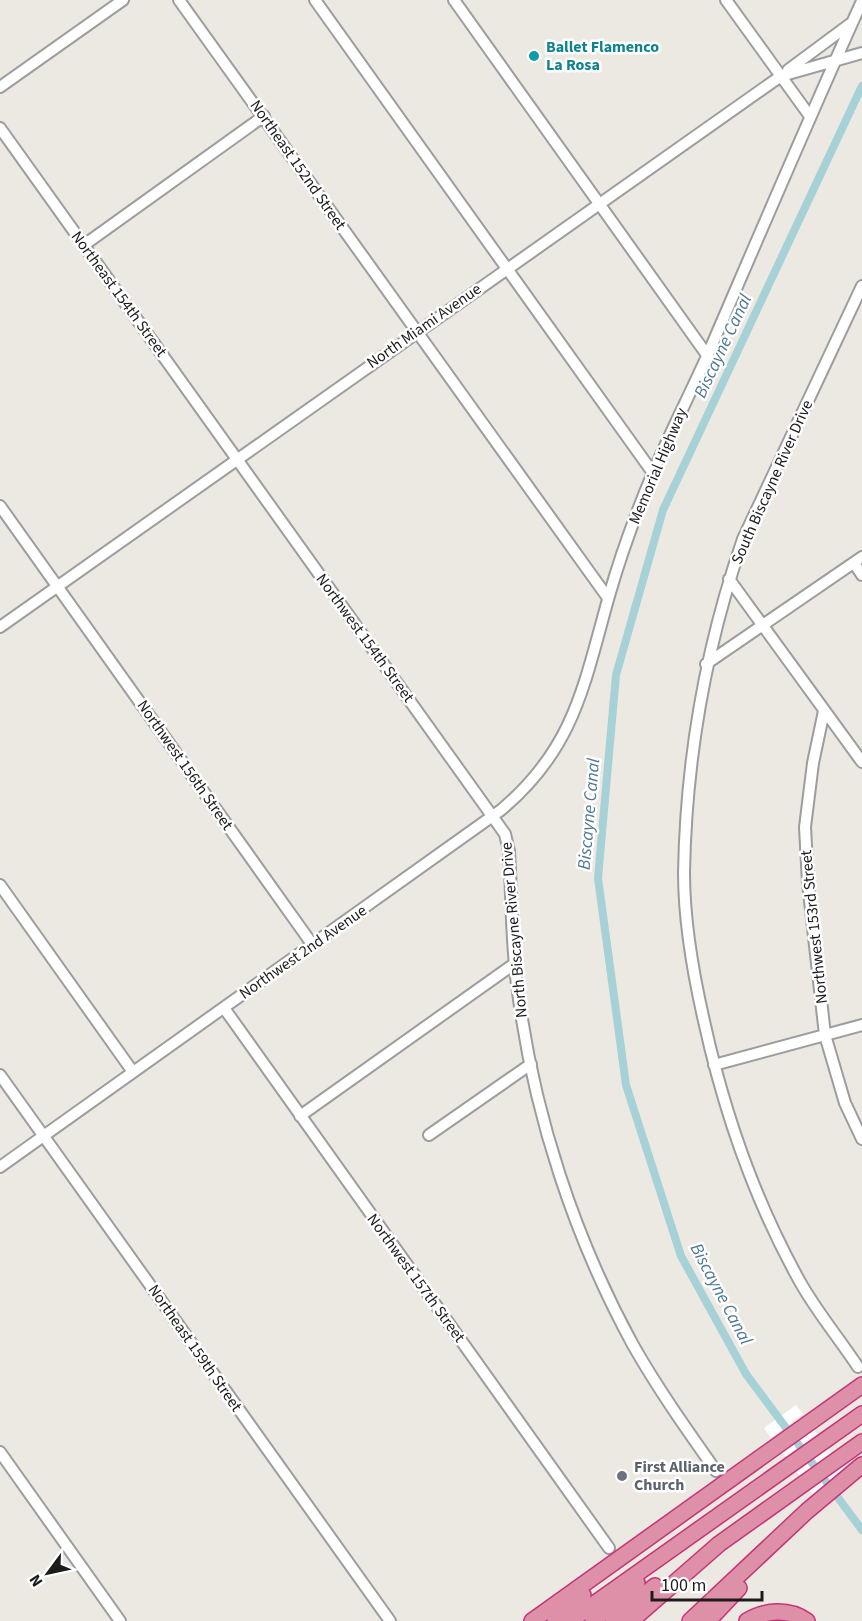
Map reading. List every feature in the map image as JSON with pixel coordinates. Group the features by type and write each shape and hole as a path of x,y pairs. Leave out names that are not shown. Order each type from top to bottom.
{"highway":[{"path":"532,1621 862,1384"},
{"path":"593,1621 691,1538 862,1416"},
{"path":"613,1621 664,1578 719,1544 862,1442"},
{"path":"570,1621 792,1465"},
{"path":"690,1621 807,1511 860,1466"},
{"path":"555,1621 601,1579 720,1492 729,1480"},
{"path":"631,1621 719,1544"},
{"path":"708,1621 751,1575 762,1554"},
{"path":"601,1621 645,1576"},
{"path":"747,1621 765,1613 783,1612 807,1621"}],"street":[{"path":"0,87 123,0"},
{"name":"Northeast 152nd Street","path":"179,0 608,598"},
{"path":"315,0 653,472"},
{"path":"454,0 707,355"},
{"path":"726,0 808,116"},
{"name":"Memorial Highway","path":"577,708 626,542 653,472 707,355 808,116 862,1"},
{"path":"781,76 852,22"},
{"name":"North Miami Avenue","path":"0,627 781,76 860,54"},
{"path":"84,245 264,116"},
{"name":"Northeast 154th Street","path":"0,128 237,460"},
{"name":"South Biscayne River Drive","path":"858,1367 800,1282 753,1186 726,1112 691,966 684,874 690,769 706,664 729,579 743,539 862,286"},
{"name":"Northwest 154th Street","path":"237,460 493,816"},
{"name":"Northwest 156th Street","path":"0,506 312,944"},
{"path":"706,664 858,560 862,574"},
{"path":"729,579 862,762"},
{"name":"Northwest 2nd Avenue","path":"0,1167 493,816 522,791 549,760 577,708"},
{"name":"Northwest 153rd Street","path":"824,711 813,763 805,827 808,883 825,1035 845,1103 862,1139"},
{"name":"North Biscayne River Drive","path":"493,816 505,834 508,845 514,964 531,1064 555,1158 600,1276 644,1364 716,1471"},
{"path":"0,885 133,1072"},
{"path":"300,1116 514,964"},
{"name":"Northwest 157th Street","path":"224,1008 609,1548"},
{"path":"714,1065 862,1025"},
{"path":"429,1135 531,1064"},
{"name":"Northeast 159th Street","path":"0,1075 390,1621"},
{"path":"0,1452 120,1621"}],"pier":[{"path":"796,1405 803,1414 771,1438 764,1428"},
{"path":"807,1420 844,1471 814,1496 778,1446"}],"waterway":[{"name":"Biscayne Canal","path":"862,86 663,510 616,675 598,878 626,1085 681,1256 746,1374 862,1530"}],"place":[{"name":"Ballet Flamenco La Rosa","path":"534,56"},
{"name":"First Alliance Church","path":"622,1476"}]}
